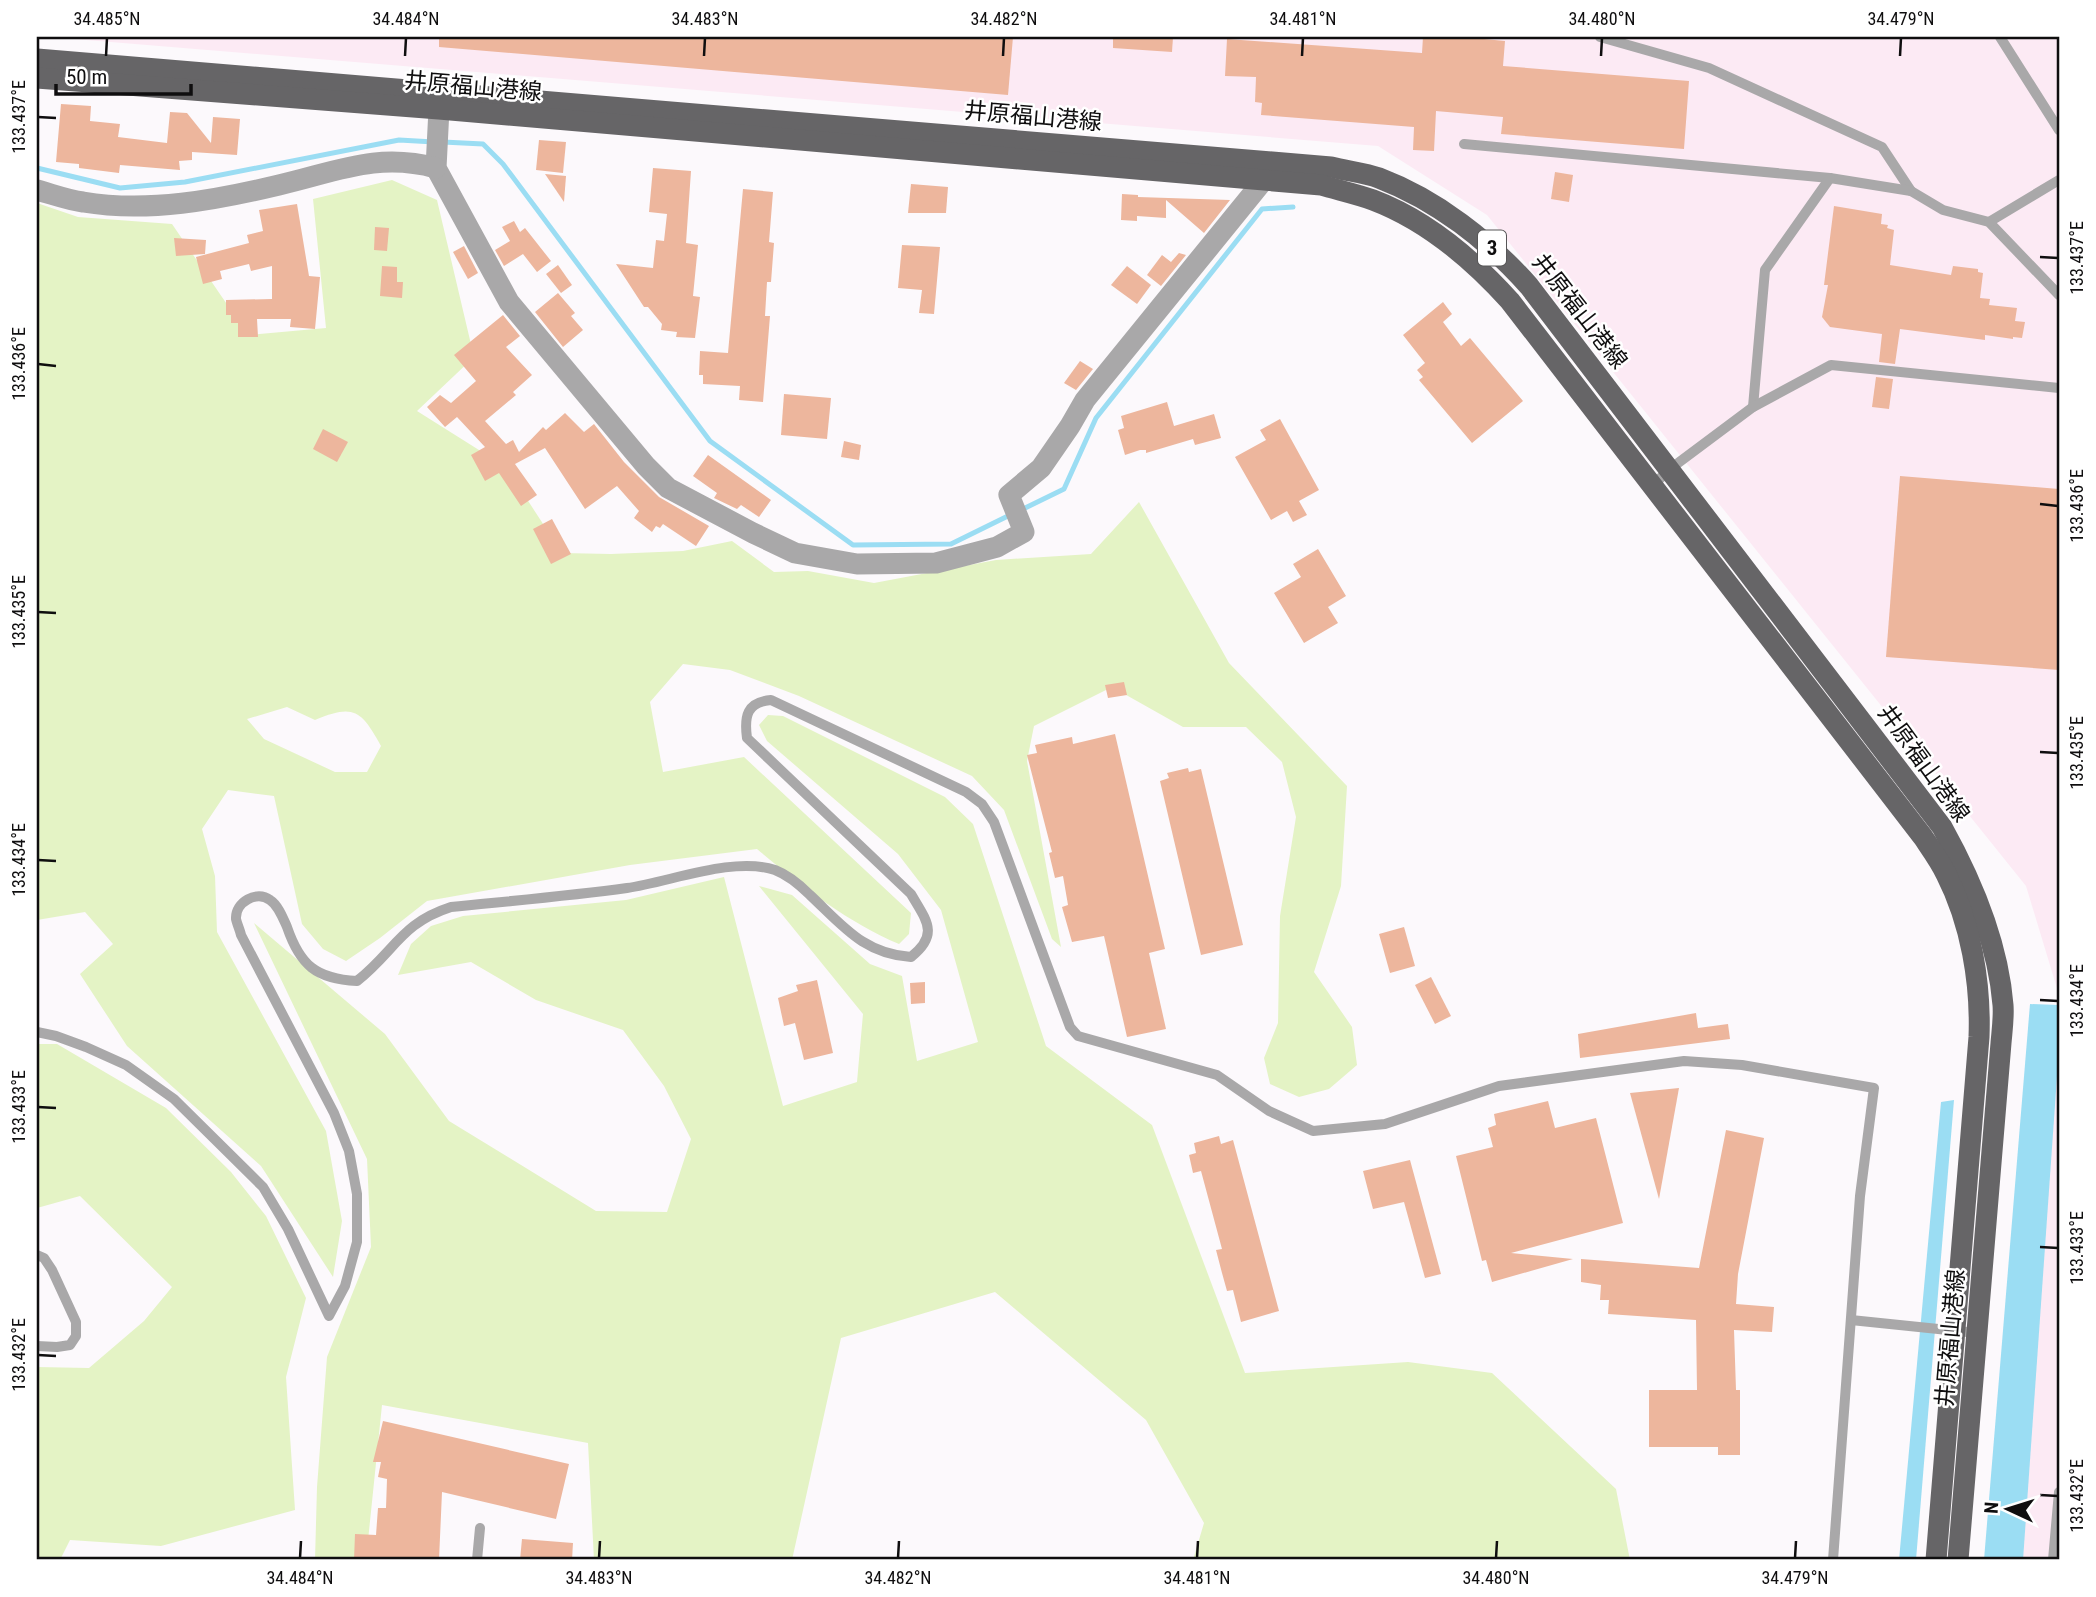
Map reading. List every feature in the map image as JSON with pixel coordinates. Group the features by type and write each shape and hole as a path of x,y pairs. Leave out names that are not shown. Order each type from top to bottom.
{"main road":[{"name":"井原福山港線","path":"37,58 1332,167 1378,178 1428,203 1501,255 1529,286 1942,827 1965,868 1983,912 2003,1005 1967,1333 1936,1560"},
{"name":"井原福山港線","path":"37,78 439,109 1321,186 1374,200 1445,240 1482,270 1510,301 1923,837 1946,874 1963,917 1980,1004 1958,1560"}],"street":[{"path":"439,109 436,164 509,302 638,456 668,488 753,534 795,553 857,564 936,563 997,547 1024,532 1009,495 1041,468 1085,400 1263,181"},
{"path":"37,190 83,202 134,206 177,204 277,186 370,162 436,164"}],"lane":[{"path":"1600,37 1709,68 1882,147 1911,191"},
{"path":"2000,37 2059,130"},
{"path":"1464,144 1830,178 1911,191 1943,210 1989,222 2059,295"},
{"path":"1753,407 1765,270 1830,178"},
{"path":"1989,222 2059,180"},
{"path":"1653,485 1670,469 1753,407 1831,365 2059,387"},
{"path":"37,1032 56,1036 127,1065 174,1099 263,1187 288,1229 329,1316 345,1286 357,1242 357,1194 349,1151 334,1113 242,935 236,918 240,907 249,898 262,895 272,901 283,918 294,948 310,968 335,980 357,981 408,929 429,914 452,907 630,888 737,867 757,867 775,870 798,884 859,940 892,956 912,957 924,947 928,936 926,922 911,894 747,738 745,722 750,709 760,701 771,700 966,792 982,804 994,822 1070,1027 1078,1036 1217,1075 1269,1111 1313,1131 1385,1124 1499,1086 1684,1061 1742,1065 1874,1088 1860,1196 1833,1560"},
{"path":"37,1255 44,1258 52,1270 76,1322 76,1336 70,1345 37,1346"},
{"path":"1851,1320 1967,1333"},
{"path":"2053,1560 2059,1492"},
{"path":"477,1560 480,1528"}],"shaded area":[{"path":"50,37 2059,37 2059,995 2026,886 1487,215 1378,146"},
{"path":"2059,1041 2059,1560 2016,1560"}],"green space":[{"path":"392,180 437,200 474,357 417,411 506,467 562,553 683,551 732,541 774,572 808,571 874,583 996,560 1091,554 1139,502 1229,663 1347,786 1341,886 1314,972 1352,1027 1357,1065 1329,1089 1299,1097 1270,1084 1264,1058 1278,1023 1280,916 1296,817 1282,762 1246,727 1183,727 1112,687 1034,726 1027,761 1061,947 1052,939 1004,810 972,776 799,696 730,670 683,664 650,702 663,772 744,757 911,913 909,934 899,944 843,914 757,849 630,865 427,901 346,961 323,949 302,924 274,796 228,790 202,829 215,876 217,932 326,1131 342,1221 333,1277 261,1166 127,1046 80,974 113,944 85,912 37,920 37,203 78,217 172,224 248,335 326,328 313,199","holes":["287,707 315,720 339,712 348,712 362,718 381,746 367,772 335,772 264,739 247,719"]},
{"path":"768,715 783,716 945,797 973,824 1046,1046 1152,1125 1245,1373 1408,1362 1492,1373 1616,1489 1630,1560 1193,1560 1204,1523 1146,1420 995,1292 841,1338 792,1560 594,1560 588,1443 382,1405 366,1560 315,1560 317,1487 327,1357 371,1247 367,1159 254,923 385,1034 449,1121 596,1211 667,1212 691,1139 664,1086 623,1030 536,1000 471,962 398,975 411,944 431,926 463,916 626,900 724,877 783,1106 857,1082 863,1014 759,886 792,895 870,964 902,976 917,1061 978,1042 941,910 898,854 767,741 759,725"},
{"path":"37,1044 57,1044 166,1108 231,1172 266,1216 306,1298 286,1377 295,1510 161,1546 70,1540 60,1560 37,1560 37,1367 89,1368 144,1321 172,1287 80,1196 37,1208"}],"water":[{"path":"2030,1004 2059,1005 2059,1048 2023,1560 1984,1560"},
{"path":"1954,1100 1916,1560 1899,1560 1941,1102"}],"building":[{"path":"439,37 1013,37 1008,95 439,47"},
{"path":"1113,37 1173,37 1172,52 1113,48"},
{"path":"1423,37 1505,41 1503,66 1689,81 1684,149 1501,134 1503,117 1436,111 1434,151 1413,150 1414,127 1261,115 1262,103 1255,102 1256,77 1225,76 1227,39 1422,53"},
{"path":"61,104 91,106 90,121 120,124 118,137 167,143 170,112 187,113 211,143 213,117 240,119 237,155 192,152 192,160 179,161 180,170 120,165 119,173 56,162"},
{"path":"539,140 566,142 563,173 536,170"},
{"path":"653,168 691,171 686,243 698,245 693,296 700,297 695,338 676,337 677,332 661,330 662,324 648,307 644,307 616,264 653,268 656,240 664,241 667,214 649,212"},
{"path":"1555,172 1573,175 1569,202 1551,199"},
{"path":"545,174 566,176 564,202"},
{"path":"911,184 948,187 946,213 908,213"},
{"path":"743,189 773,192 769,242 774,243 771,282 767,282 765,316 770,316 763,402 739,400 740,386 703,384 703,375 699,375 700,351 728,353"},
{"path":"1122,194 1138,197 1230,200 1204,233 1166,200 1166,218 1137,216 1137,221 1121,220"},
{"path":"297,204 309,276 320,277 315,329 290,327 291,319 257,319 258,337 238,337 238,323 231,323 231,315 226,315 226,300 272,299 272,266 251,271 249,264 220,271 222,279 203,284 196,257 249,243 247,235 263,231 259,210"},
{"path":"1834,206 1882,214 1881,224 1894,230 1890,265 1951,275 1953,266 1978,269 1978,272 1983,273 1980,298 1990,299 1989,305 2017,308 2015,321 2025,322 2022,338 1985,335 1985,340 1900,329 1895,364 1879,362 1882,334 1830,327 1822,317 1828,285 1824,285"},
{"path":"514,221 520,232 525,228 551,261 537,272 523,254 504,266 495,250 510,241 502,227"},
{"path":"375,227 389,228 387,251 374,250"},
{"path":"174,238 206,240 205,254 176,256"},
{"path":"902,245 940,247 934,314 919,313 922,290 898,288"},
{"path":"464,246 478,273 468,279 453,252"},
{"path":"1179,253 1186,255 1161,286 1147,275 1162,255 1171,262"},
{"path":"558,265 572,285 561,293 546,274"},
{"path":"382,266 397,267 397,282 403,282 402,298 380,296"},
{"path":"1127,266 1151,285 1137,304 1111,285"},
{"path":"558,293 575,313 571,316 583,330 563,347 535,312"},
{"path":"1443,302 1452,314 1443,322 1461,346 1470,338 1523,401 1472,443 1419,380 1423,377 1417,370 1425,363 1403,335"},
{"path":"503,315 520,336 506,347 532,375 513,392 516,395 485,421 506,444 513,440 519,452 543,427 546,430 565,413 584,432 594,424 624,462 659,497 709,526 696,546 663,524 660,528 656,526 652,532 634,518 639,511 617,486 585,509 545,448 515,464 537,495 521,506 499,473 485,481 471,455 485,447 457,417 445,427 427,407 440,395 451,403 476,381 454,355"},
{"path":"1080,361 1093,369 1076,390 1064,383"},
{"path":"1876,377 1893,379 1889,409 1872,407"},
{"path":"784,394 831,398 827,439 781,435"},
{"path":"1167,402 1174,426 1214,414 1221,438 1195,445 1193,439 1146,453 1146,450 1140,450 1125,455 1118,430 1124,428 1121,416"},
{"path":"1280,419 1319,490 1299,501 1307,515 1293,522 1287,511 1271,520 1235,457 1266,440 1260,430"},
{"path":"323,429 348,442 337,462 313,449"},
{"path":"844,441 861,445 859,460 841,457"},
{"path":"708,455 771,500 759,517 741,505 737,509 714,498 717,493 693,476"},
{"path":"1900,476 2059,489 2059,670 1886,657"},
{"path":"552,519 571,554 551,564 533,529"},
{"path":"1318,549 1346,596 1328,607 1338,623 1304,643 1274,593 1301,577 1293,564"},
{"path":"1124,682 1127,695 1108,698 1105,685"},
{"path":"1115,734 1165,949 1149,953 1166,1029 1127,1037 1104,936 1072,942 1062,907 1068,905 1063,876 1055,878 1049,853 1052,852 1027,755 1037,753 1035,745 1072,737 1073,744"},
{"path":"1188,768 1189,772 1201,769 1243,945 1201,955 1160,781 1169,778 1167,773"},
{"path":"1404,927 1415,966 1390,973 1379,934"},
{"path":"1431,977 1451,1016 1435,1024 1415,985"},
{"path":"817,980 833,1053 804,1060 795,1023 784,1026 778,998 798,991 796,985"},
{"path":"925,982 925,1003 911,1004 910,983"},
{"path":"1696,1013 1698,1028 1728,1024 1730,1039 1580,1058 1578,1034"},
{"path":"1679,1088 1659,1199 1630,1093"},
{"path":"1548,1101 1555,1128 1596,1118 1623,1223 1511,1253 1573,1259 1492,1282 1486,1260 1482,1261 1456,1156 1493,1147 1488,1128 1496,1125 1494,1114"},
{"path":"1726,1130 1764,1138 1738,1274 1736,1304 1774,1307 1772,1332 1734,1330 1736,1390 1740,1390 1740,1455 1718,1455 1718,1447 1649,1447 1649,1390 1697,1390 1696,1320 1608,1314 1609,1300 1600,1300 1601,1285 1581,1282 1581,1259 1699,1268"},
{"path":"1219,1136 1221,1144 1233,1140 1279,1311 1241,1322 1233,1290 1227,1291 1222,1273 1216,1250 1222,1249 1201,1171 1193,1173 1189,1155 1196,1153 1194,1143"},
{"path":"1410,1160 1441,1274 1425,1278 1404,1202 1373,1209 1363,1171"},
{"path":"383,1421 569,1464 556,1519 442,1492 439,1560 354,1560 355,1534 376,1535 378,1508 386,1508 387,1479 378,1477 381,1462 373,1462"},
{"path":"522,1539 573,1543 572,1560 520,1560"}],"waterway":[{"path":"37,168 120,188 185,182 399,140 434,142"},
{"path":"443,142 483,144 503,164 710,441 853,545 951,544 1012,514"},
{"path":"1021,510 1064,489 1096,418 1262,209 1293,207"}]}
